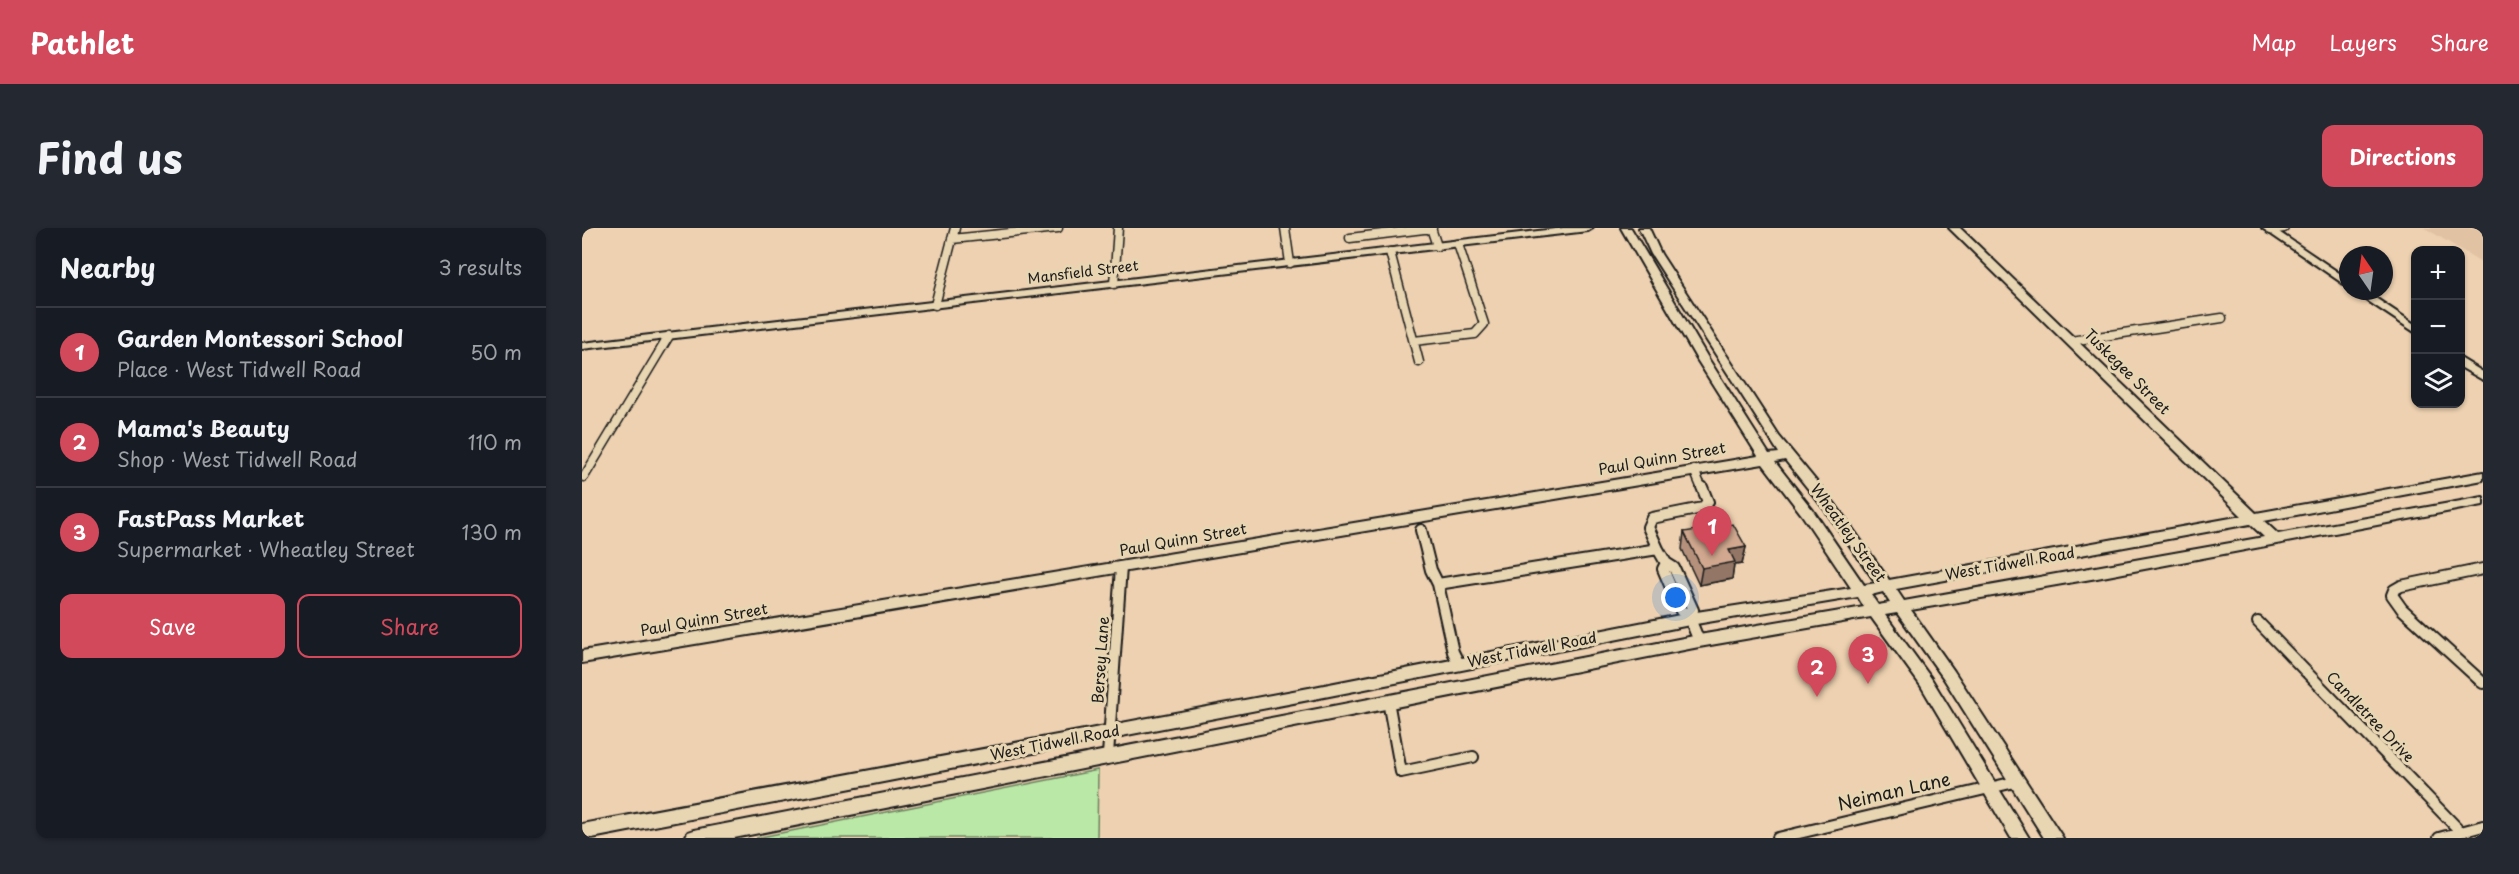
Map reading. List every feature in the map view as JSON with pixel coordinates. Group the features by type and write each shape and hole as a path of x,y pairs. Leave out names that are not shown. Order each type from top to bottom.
{"main road":[{"name":"Mansfield Street","path":"582,346 1588,228"},
{"name":"Wheatley Street","path":"1626,228 1660,289 1765,458 1808,512 1875,612 1926,682 2020,838"},
{"name":"Wheatley Street","path":"1644,228 1656,254 1775,439 1790,454 1830,507 1899,608 1949,675 2054,838"},
{"name":"Tuskegee Street","path":"1954,228 2072,340 2274,540"},
{"path":"2268,229 2339,278"},
{"path":"1660,289 1678,286"},
{"path":"2371,300 2411,327"},
{"path":"1706,365 1726,362"},
{"path":"2465,364 2483,377"},
{"name":"Paul Quinn Street","path":"582,657 1790,454"},
{"name":"West Tidwell Road","path":"582,832 1310,694 1456,658 1689,616 1862,592 2483,476"},
{"path":"2385,495 2409,515"},
{"name":"West Tidwell Road","path":"694,838 1699,641 2097,573 2483,501"},
{"path":"2076,552 2097,573"},
{"path":"1310,694 1314,715"},
{"path":"896,798 907,771"}],"street":[{"path":"935,304 955,228"},
{"path":"952,239 1058,228"},
{"path":"1114,284 1119,228"},
{"path":"1285,228 1290,263"},
{"path":"1350,238 1400,230 1431,228 1437,246"},
{"path":"2268,229 2284,228"},
{"path":"1414,341 1475,334 1484,324 1458,244"},
{"path":"1390,252 1419,362"},
{"path":"2072,340 2223,318"},
{"path":"584,477 669,336"},
{"path":"1694,470 1708,502 1702,508 1652,518 1648,527 1666,563 1663,569 1681,611 1689,616 1699,641"},
{"path":"1421,530 1456,658"},
{"path":"1437,584 1658,549"},
{"name":"Bersey Lane","path":"1108,756 1121,567"},
{"path":"2483,570 2401,586 2394,590 2392,595 2402,609 2483,683"},
{"name":"Candletree Drive","path":"2259,622 2461,832"},
{"path":"1388,701 1401,772 1473,757"},
{"name":"Neiman Lane","path":"1778,838 2019,782"},
{"path":"2439,838 2483,826"}],"shaded area":[{"path":"2425,228 2483,228 2483,263 2465,252 2465,246 2455,246"}],"green space":[{"path":"1098,770 1097,838 756,838"}],"building":[{"path":"1733,524 1746,547 1729,550 1735,562 1702,568 1684,532"}],"place":[{"name":"Garden Montessori School","path":"1712,556"},
{"name":"FastPass Market","path":"1868,684"},
{"name":"Mama's Beauty","path":"1817,697"}]}
